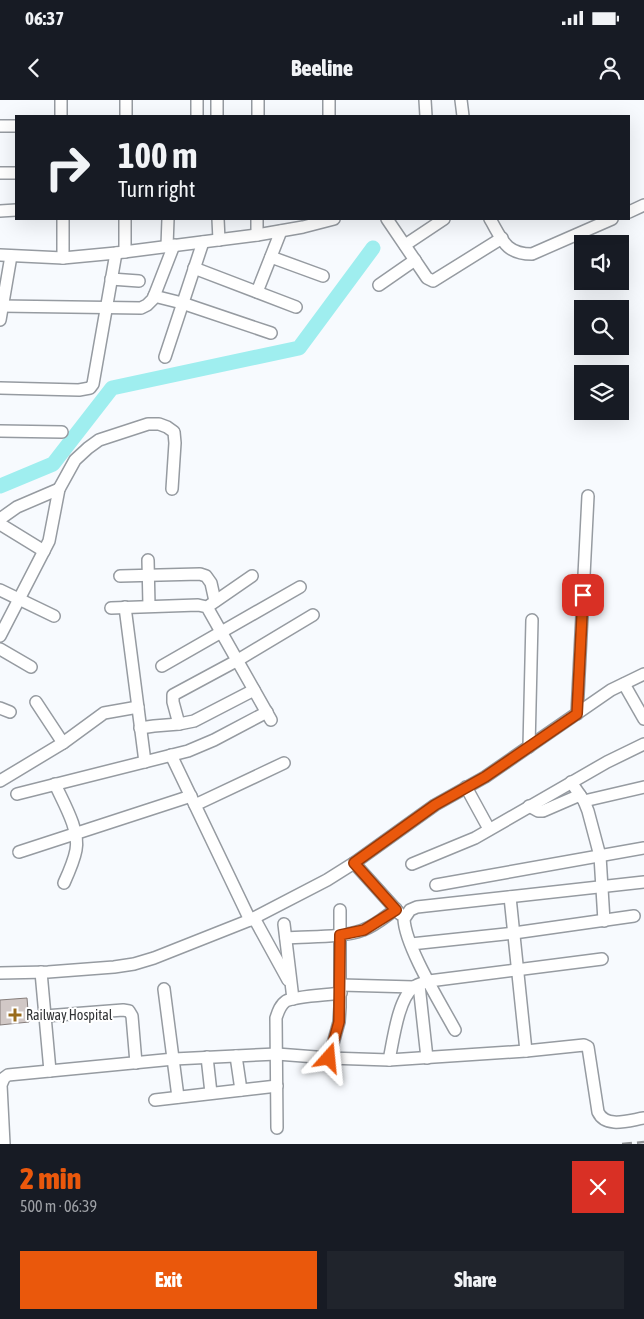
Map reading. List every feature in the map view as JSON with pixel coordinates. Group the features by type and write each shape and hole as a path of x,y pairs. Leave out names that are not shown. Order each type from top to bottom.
{"street":[{"path":"61,100 61,115"},
{"path":"126,100 126,115"},
{"path":"197,100 197,115"},
{"path":"217,100 217,115"},
{"path":"258,100 258,115"},
{"path":"329,100 329,115"},
{"path":"425,100 426,115"},
{"path":"462,100 463,115"},
{"path":"0,126 15,126"},
{"path":"0,173 15,173"},
{"path":"630,212 644,205"},
{"path":"0,211 15,210"},
{"path":"63,220 63,258"},
{"path":"0,388 79,390 90,388 93,384 111,279 120,252 125,220"},
{"path":"1,306 141,308 147,305 154,296 170,246 168,220"},
{"path":"218,220 218,240"},
{"path":"257,220 257,235"},
{"path":"0,320 6,255 63,258 120,252 257,235 326,220"},
{"path":"387,220 427,278 434,281 502,238"},
{"path":"405,245 442,220"},
{"path":"491,220 514,252 521,254 532,254 610,220"},
{"path":"257,292 281,231"},
{"path":"164,357 203,242"},
{"path":"271,257 323,276"},
{"path":"379,285 415,260"},
{"path":"194,268 296,307"},
{"path":"111,279 139,281"},
{"path":"154,296 182,303 271,333"},
{"path":"0,636 44,551 50,534 59,489 76,460 88,448 99,440 148,424 160,424 167,427 174,432 175,443 172,489"},
{"path":"0,431 62,432"},
{"path":"44,551 2,516 16,507 59,489"},
{"path":"577,714 588,496"},
{"path":"148,560 149,606"},
{"path":"17,794 171,755 200,746 269,716 221,631 211,604 211,583 206,576 200,574 120,576"},
{"path":"111,608 211,604 252,576"},
{"path":"162,666 300,587"},
{"path":"0,590 54,616"},
{"path":"125,607 146,762"},
{"path":"179,724 173,695 238,660 313,615"},
{"path":"529,747 532,620"},
{"path":"0,649 31,668"},
{"path":"0,973 42,972 134,964 154,958 252,919 327,880 435,805 485,777 611,690 644,674"},
{"path":"624,684 644,719"},
{"path":"140,728 194,721 254,690"},
{"path":"36,702 63,742"},
{"path":"0,781 63,742 104,713 138,707"},
{"path":"412,864 475,838 571,782 644,744"},
{"path":"171,755 252,919 291,984"},
{"path":"19,852 75,833 193,800 284,763"},
{"path":"571,782 588,811 600,856 604,921"},
{"path":"55,784 75,833 76,850 64,882"},
{"path":"466,787 489,830"},
{"path":"529,806 538,811 543,811 582,798 644,787"},
{"path":"436,885 644,848"},
{"path":"354,863 404,919 420,985 427,1058"},
{"path":"404,919 410,910 417,907 644,882"},
{"path":"510,897 526,1051"},
{"path":"329,1058 339,1022 340,910"},
{"path":"286,938 340,935 364,930 396,910"},
{"path":"411,944 514,933 634,916"},
{"path":"284,924 293,999"},
{"path":"277,1128 276,1018 279,1009 285,1002 340,989 420,985 602,959"},
{"path":"42,972 50,1071"},
{"path":"420,985 455,1030"},
{"path":"389,1060 401,1008 407,995 420,985"},
{"path":"164,990 178,1097"},
{"path":"45,1016 129,1011 132,1016 136,1063"},
{"path":"4,1144 1,1117 1,1085 4,1078 8,1075 174,1059 277,1054 389,1060 586,1045 598,1112 601,1117 606,1121 614,1122 644,1118"},
{"path":"236,1056 241,1090"},
{"path":"207,1057 211,1093"},
{"path":"155,1100 278,1086"}],"building":[{"path":"27,998 29,1022 0,1025 0,1000"}],"waterway":[{"path":"0,486 53,464 112,388 299,348 373,248"}],"railway":[{"path":"622,1144 644,1142"}],"place":[{"name":"Railway Hospital","path":"15,1015"}],"route":[{"path":"329,1058 339,1022 340,935 364,930 396,910 354,863 435,805 485,777 577,714 583,595"}]}
